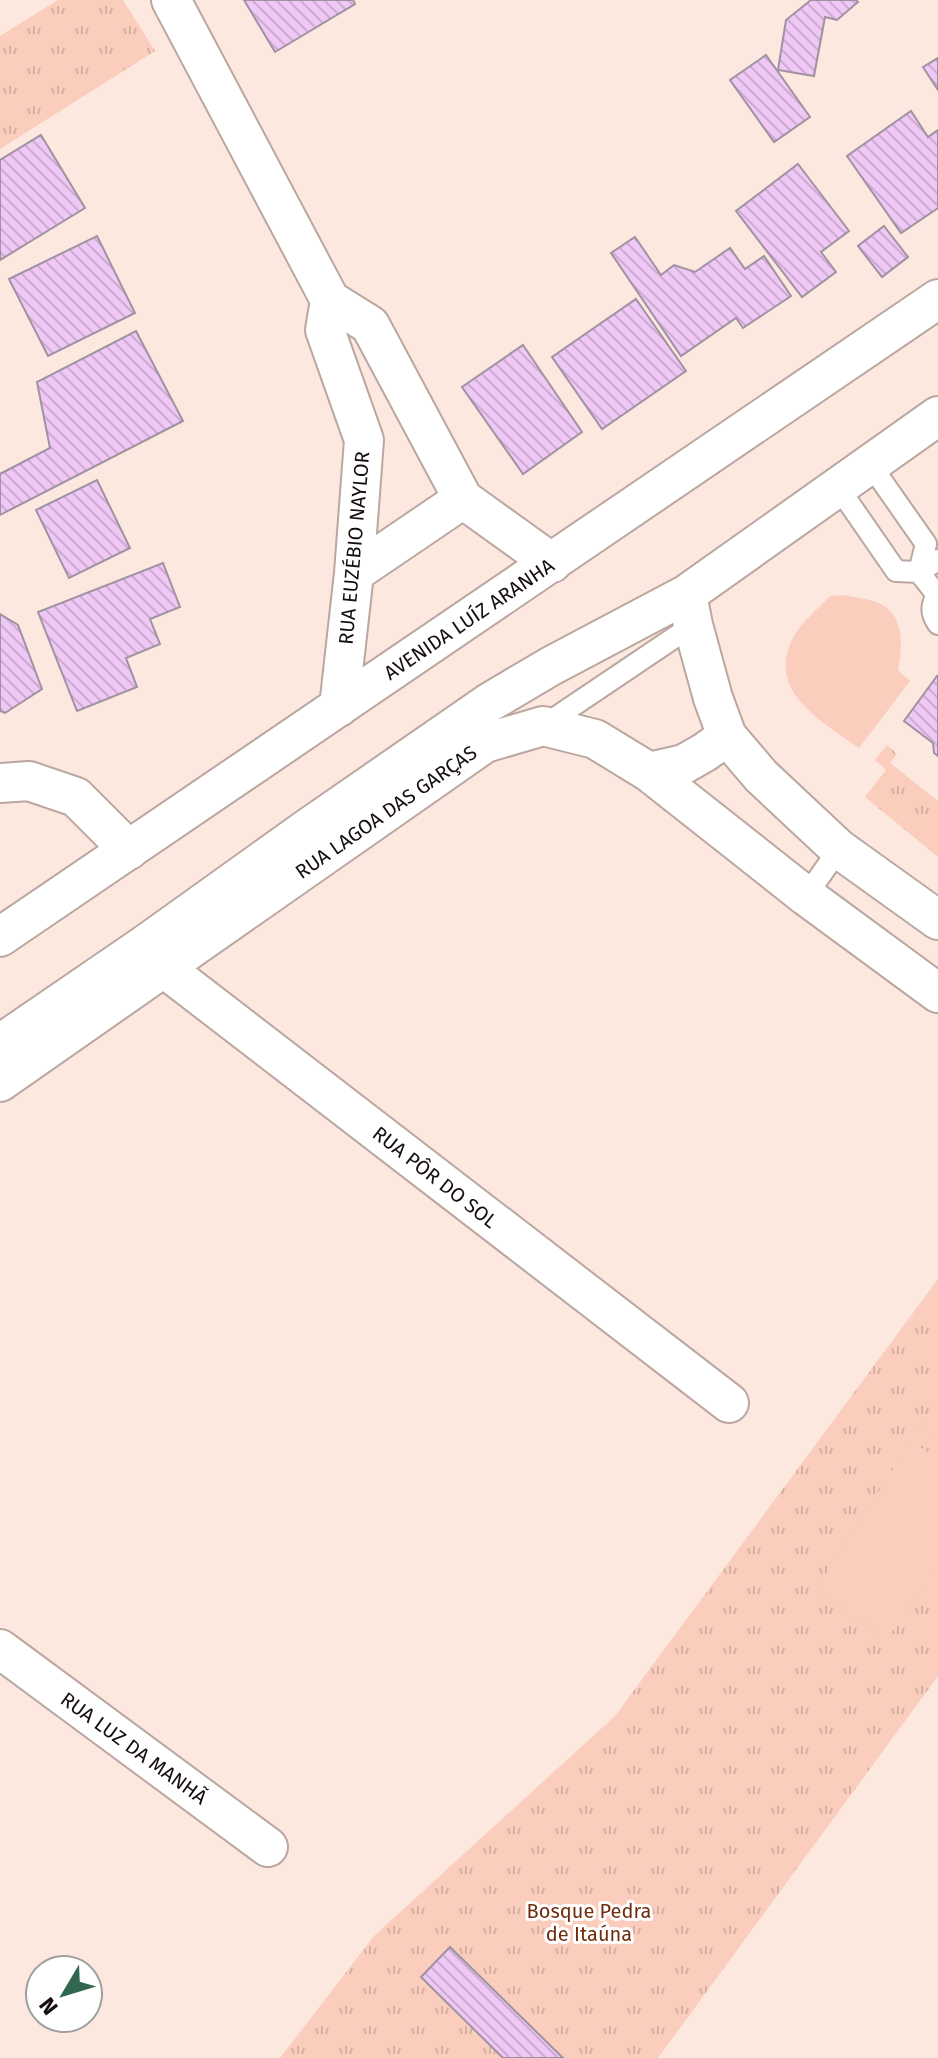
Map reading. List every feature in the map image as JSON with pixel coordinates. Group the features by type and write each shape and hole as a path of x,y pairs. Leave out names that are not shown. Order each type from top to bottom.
{"street":[{"path":"171,0 330,300 370,325 463,499 552,563"},
{"name":"AVENIDA LUÍZ ARANHA","path":"0,937 18,912 129,850 938,299"},
{"name":"RUA EUZÉBIO NAYLOR","path":"330,300 325,330 364,440 354,573 339,707"},
{"path":"0,1044 155,956 308,828 490,702 551,666 690,610 838,487 938,416"},
{"path":"354,573 463,499"},
{"path":"690,610 713,698 727,736 761,776 839,849 938,920"},
{"path":"543,726 595,739 649,772 806,896 938,993"},
{"name":"RUA LAGOA DAS GARÇAS","path":"0,1082 155,956 485,743 543,726"},
{"path":"649,772 684,764 727,736"},
{"path":"0,783 29,781 76,797 129,850"},
{"name":"RUA PÔR DO SOL","path":"155,956 729,1403"},
{"name":"RUA LUZ DA MANHÃ","path":"0,1649 268,1847"}],"lane":[{"path":"870,464 926,544 919,572"},
{"path":"838,487 896,571 919,572 938,560"},
{"path":"919,572 937,594 932,605 932,616 938,624"},
{"path":"543,726 690,610"},
{"path":"806,896 839,849"}],"green space":[{"path":"58,0 123,0 155,51 0,149 0,36"},
{"path":"844,595 876,602 892,614 901,640 898,670 910,681 859,748 802,704 786,674 786,657 800,627 830,596"},
{"path":"887,745 897,754 890,763 938,801 938,857 865,797 886,770 875,760"},
{"name":"Bosque Pedra de Itaúna","path":"938,1279 938,1676 658,2058 280,2058 374,1936 615,1716"},
{"path":"938,1398 938,1441 918,1428"},
{"path":"911,1441 938,1459 938,1560 888,1638 815,1590"}],"building":[{"path":"244,0 353,0 355,4 275,52"},
{"path":"811,0 858,2 837,20 825,17 814,76 778,70 786,20"},
{"path":"766,55 810,117 774,142 730,80"},
{"path":"938,58 938,90 923,67"},
{"path":"911,111 928,137 938,130 938,208 901,233 847,156"},
{"path":"41,135 85,208 0,260 0,160"},
{"path":"798,164 849,231 821,252 836,272 802,297 736,211"},
{"path":"884,226 908,257 882,277 858,246"},
{"path":"97,236 135,313 48,356 9,279"},
{"path":"635,237 661,275 674,265 695,272 730,248 745,269 764,256 791,296 743,328 736,318 681,356 611,253"},
{"path":"636,299 686,371 602,429 552,357"},
{"path":"136,331 183,421 0,515 0,474 50,448 37,382"},
{"path":"523,345 582,432 523,474 462,387"},
{"path":"97,480 130,548 69,578 36,510"},
{"path":"163,563 180,607 150,619 160,644 126,658 137,687 77,711 38,612"},
{"path":"0,614 18,625 42,689 5,713 0,711"},
{"path":"937,676 938,756 934,753 933,743 904,721"},
{"path":"450,1947 563,2058 503,2058 421,1977"}]}
